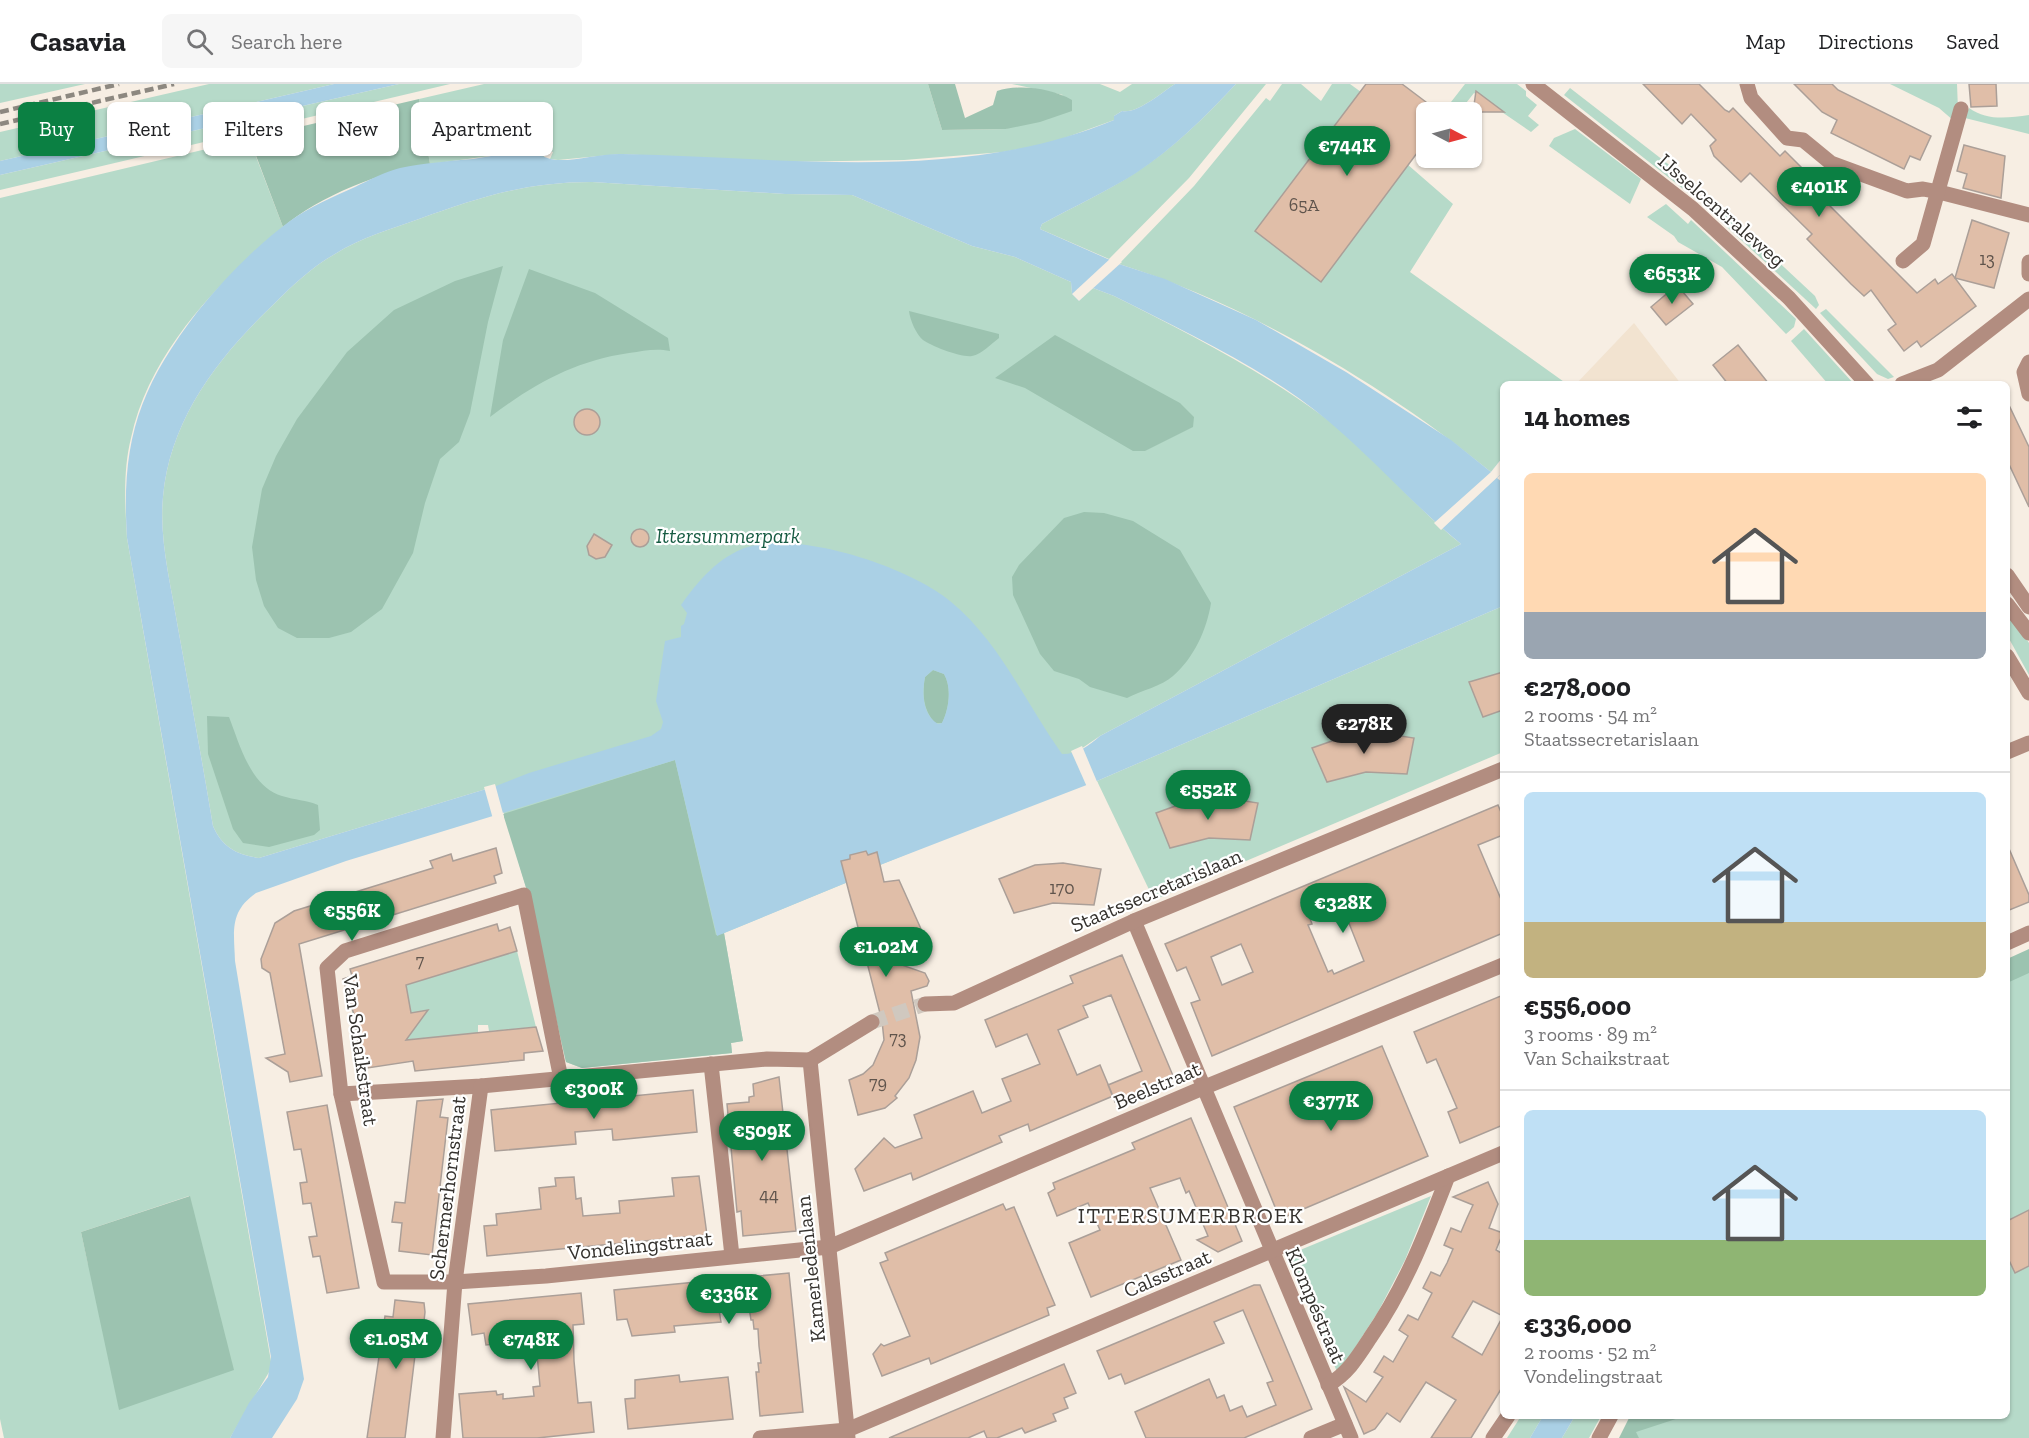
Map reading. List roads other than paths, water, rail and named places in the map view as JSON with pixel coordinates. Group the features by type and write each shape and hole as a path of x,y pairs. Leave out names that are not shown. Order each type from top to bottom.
{"street":[{"name":"IJsselcentraleweg","path":"1533,84 1665,185 1726,239 1803,312 1864,381"},
{"path":"1748,84 1751,98 1787,138 1803,140 1831,163 1907,191 1923,189 1939,192 2029,215"},
{"path":"1903,261 1923,244 1961,109"},
{"path":"2029,262 2027,271 2029,274"},
{"path":"1930,381 1938,370 2029,299"},
{"path":"2029,362 2024,372 2029,394"},
{"path":"1910,381 1938,370"},
{"path":"2010,579 2029,607"},
{"path":"2010,608 2029,633"},
{"path":"2010,661 2029,693"},
{"path":"2010,751 2029,743"},
{"name":"Staatssecretarislaan","path":"925,1004 954,1003 1134,921 1500,770"},
{"name":"Van Schaikstraat","path":"455,1282 384,1282 341,1094 327,968 345,951 524,895 561,1079"},
{"name":"Klompéstraat","path":"1134,921 1348,1431"},
{"path":"2010,942 2029,933"},
{"name":"Beelstraat","path":"829,1247 1205,1087 1500,966"},
{"path":"810,1060 872,1022"},
{"name":"Schermerhornstraat","path":"341,1094 482,1086 767,1059 810,1060"},
{"name":"Kamerledenlaan","path":"810,1060 848,1434"},
{"path":"711,1064 732,1256"},
{"name":"Schermerhornstraat","path":"442,1438 455,1282 482,1086"},
{"name":"Calsstraat","path":"760,1438 848,1434 1500,1154"},
{"path":"1328,1385 1346,1374 1383,1319 1411,1270 1448,1176"},
{"name":"Vondelingstraat","path":"455,1282 607,1271 829,1247"},
{"path":"1493,1438 1506,1419"},
{"path":"1599,1438 1609,1419"},
{"path":"1311,1438 1348,1431"}],"water":[{"path":"334,84 399,84 304,106 304,102 256,102"},
{"path":"1175,84 1236,84 1189,132 1150,164 1113,187 1042,224 1040,229 1119,264 1165,279 1256,320 1346,372 1451,440 1491,472 1500,461 1500,475 1497,478 1500,480 1500,607 1097,781 880,865 877,853 868,855 866,851 850,855 848,882 717,936 675,760 346,861 256,893 247,900 237,915 234,931 235,961 304,1379 297,1399 272,1438 230,1438 249,1403 268,1377 271,1357 127,538 127,472 131,443 148,391 178,339 198,311 230,275 265,241 290,221 321,202 400,168 490,156 542,156 556,160 623,154 809,161 934,160 995,153 1055,140 1114,120 1114,116 1122,111 1142,106","holes":["592,182 785,194 852,195 972,246 1015,257 1071,282 1072,294 1079,301 1093,288 1114,296 1251,367 1303,401 1327,420 1461,544 1100,736 1083,749 1062,754 998,654 968,617 932,588 882,565 824,548 770,543 748,547 737,551 719,563 702,578 681,605 687,613 684,624 681,626 681,637 665,641 656,701 663,722 661,729 651,736 259,858 244,855 226,845 213,826 169,579 162,513 168,468 187,415 217,366 255,323 303,277 345,248 387,230 504,192 546,185","933,670 944,674 949,692 948,705 942,723 938,724 929,715 924,703 925,677"]},
{"path":"203,114 203,129 191,131 191,117"},
{"path":"107,136 107,151 95,153 95,139"},
{"path":"22,156 83,156 0,175 0,161"},
{"path":"1541,1419 1573,1419 1562,1438 1530,1438"}],"tunnel":[{"path":"872,1022 925,1004"}],"railway":[{"path":"0,112 119,84"},
{"path":"0,124 174,84"}],"district":[{"name":"ITTERSUMERBROEK","path":"1191,1215"}],"park label":[{"name":"Ittersummerpark","path":"728,535"}]}
